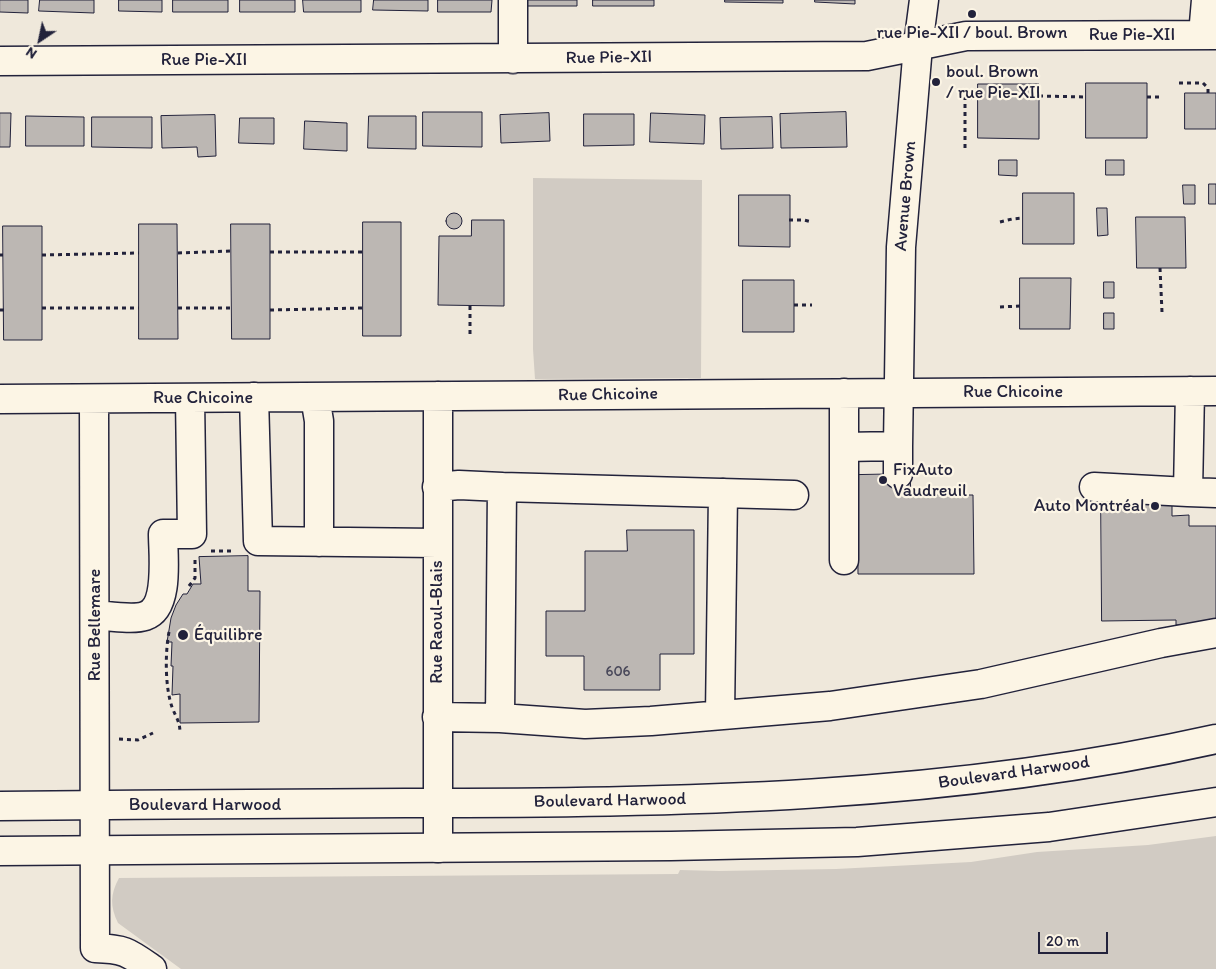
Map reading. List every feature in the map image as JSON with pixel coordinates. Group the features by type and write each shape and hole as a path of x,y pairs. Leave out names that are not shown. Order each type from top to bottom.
{"main road":[{"path":"513,0 513,59"},
{"name":"Avenue Brown","path":"898,474 901,247 918,46 924,0"},
{"path":"1206,0 1210,35"},
{"name":"Rue Pie-XII","path":"0,61 867,56 966,36 1210,35"},
{"path":"1188,492 1203,391"},
{"name":"Rue Chicoine","path":"0,399 1203,391"},
{"path":"844,393 844,560"},
{"name":"Rue Raoul-Blais","path":"438,396 438,848"},
{"path":"315,397 319,422 320,542"},
{"path":"95,615 139,617 150,614 156,608 163,592 163,534 192,534 190,398"},
{"path":"254,398 258,541 437,543"},
{"name":"Rue Bellemare","path":"94,399 95,948 117,948 127,951 152,969"},
{"path":"844,446 898,446"},
{"path":"438,487 459,485 794,495"},
{"path":"500,718 502,487"},
{"path":"1094,488 1216,493"},
{"path":"720,714 722,493"},
{"path":"437,717 500,718 585,724 651,721 830,706 981,684 1161,643 1216,633"},
{"name":"Boulevard Harwood","path":"0,806 674,801 855,792 969,780 1099,762 1216,739"},
{"path":"0,851 672,846 857,842 1049,826 1216,802"}],"path":[{"path":"1179,84 1203,83 1208,88 1208,93"},
{"path":"1039,96 1086,97"},
{"path":"1147,96 1159,97"},
{"path":"965,148 966,98 978,98"},
{"path":"1000,222 1023,218"},
{"path":"790,220 812,222"},
{"path":"178,253 232,251"},
{"path":"270,252 363,252"},
{"path":"42,255 139,253"},
{"path":"1160,268 1162,312"},
{"path":"794,305 812,305"},
{"path":"470,306 470,335"},
{"path":"1000,307 1020,306"},
{"path":"42,308 139,308"},
{"path":"178,308 232,308"},
{"path":"270,310 363,308"},
{"path":"187,588 195,578 195,551"},
{"path":"204,551 239,551"},
{"path":"170,624 166,656 169,694 172,707 180,723 180,733"},
{"path":"119,739 138,740 153,733"}],"shaded area":[{"path":"533,178 702,180 701,378 535,379 533,349"},
{"path":"1216,836 1216,969 181,969 118,923 112,906 114,890 119,878 678,874 680,870 836,869 971,862 1037,852 1148,845"}],"building":[{"path":"0,0 28,0 28,13 0,12"},
{"path":"40,0 94,0 94,13 39,11"},
{"path":"119,0 162,0 162,12 119,11"},
{"path":"173,0 228,0 228,12 173,12"},
{"path":"240,0 295,0 295,12 240,12"},
{"path":"303,0 361,0 361,12 304,12"},
{"path":"374,0 428,0 428,11 373,10"},
{"path":"438,0 492,0 491,12 438,12"},
{"path":"524,0 577,0 577,6 524,6"},
{"path":"593,0 654,0 654,6 593,6"},
{"path":"725,0 783,0 783,3 725,2"},
{"path":"815,0 855,0 855,4 815,2"},
{"path":"1086,83 1147,83 1147,138 1086,138"},
{"path":"978,84 1039,84 1039,139 978,138"},
{"path":"1185,93 1216,93 1216,129 1185,129"},
{"path":"423,112 482,112 482,147 423,146"},
{"path":"846,112 847,147 781,148 780,114"},
{"path":"0,113 11,113 10,147 0,147"},
{"path":"549,113 550,141 501,143 500,115"},
{"path":"651,113 705,115 704,144 650,142"},
{"path":"584,114 634,114 634,145 584,146"},
{"path":"215,115 216,156 198,157 197,147 162,148 161,116"},
{"path":"26,116 84,117 84,146 26,146"},
{"path":"369,116 416,116 416,149 368,148"},
{"path":"92,117 152,117 152,148 92,147"},
{"path":"772,117 773,148 721,149 720,118"},
{"path":"240,118 274,118 274,144 239,143"},
{"path":"305,121 347,123 347,151 304,149"},
{"path":"999,160 1017,160 1017,176 999,175"},
{"path":"1106,160 1124,160 1124,175 1106,175"},
{"path":"1209,184 1216,184 1216,204 1209,204"},
{"path":"1183,185 1195,185 1195,204 1184,204"},
{"path":"1023,193 1074,193 1074,244 1023,244"},
{"path":"739,195 790,195 790,247 739,246"},
{"path":"1097,208 1107,208 1108,235 1098,236"},
{"path":"454,213 460,215 462,221 460,227 454,229 448,227 446,221 448,215"},
{"path":"1136,217 1185,217 1186,268 1137,268"},
{"path":"472,220 504,220 504,306 438,305 439,236 471,236"},
{"path":"363,222 401,222 401,336 363,336"},
{"path":"139,224 177,224 178,339 139,339"},
{"path":"231,224 270,224 270,339 232,339"},
{"path":"3,226 42,226 42,340 4,340"},
{"path":"1020,278 1071,278 1070,329 1020,329"},
{"path":"743,280 794,280 794,332 743,332"},
{"path":"1104,282 1114,282 1114,298 1104,298"},
{"path":"1104,313 1114,313 1114,329 1104,329"},
{"path":"910,474 911,495 973,495 974,574 858,574 857,475"},
{"path":"1101,497 1172,500 1172,516 1189,515 1189,526 1216,526 1216,625 1176,625 1176,620 1102,621"},
{"path":"627,530 694,530 694,654 660,654 660,690 584,690 584,656 546,656 546,611 585,611 585,551 627,551"},
{"path":"248,556 248,591 260,591 259,722 180,723 180,694 172,695 172,642 167,642 171,618 176,605 183,594 187,594 193,584 201,584 199,557"}],"place":[{"name":"rue Pie-XII / boul. Brown","path":"972,14"},
{"name":"boul. Brown / rue Pie-XII","path":"936,82"},
{"name":"FixAuto Vaudreuil","path":"883,480"},
{"name":"Auto Montréal","path":"1155,506"},
{"name":"Équilibre","path":"183,635"}]}
